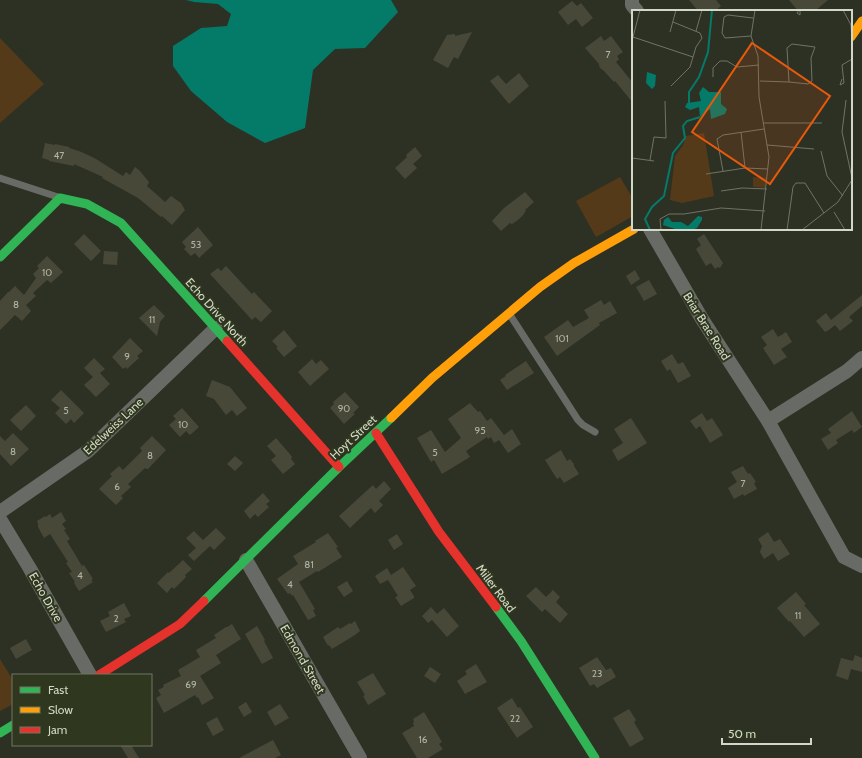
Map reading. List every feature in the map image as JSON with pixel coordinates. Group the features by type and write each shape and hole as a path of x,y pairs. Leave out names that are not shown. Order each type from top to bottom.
{"street":[{"path":"632,0 632,5 636,10"},
{"path":"852,36 862,21"},
{"path":"0,257 60,198"},
{"name":"Echo Drive North","path":"60,198 87,204 121,223 339,467"},
{"name":"Hoyt Street","path":"101,674 180,624 339,467 432,378 540,287 574,263 632,230"},
{"name":"Briar Brae Road","path":"651,230 702,319 768,421 844,557 862,566"},
{"name":"Edelweiss Lane","path":"0,512 88,451 216,328"},
{"path":"768,421 847,371 862,358"},
{"name":"Miller Road","path":"376,433 438,532 521,641 595,758"},
{"name":"Echo Drive","path":"0,519 89,674"},
{"name":"Edmond Street","path":"246,560 360,758"},
{"path":"0,732 12,726"}],"lane":[{"path":"0,178 60,198"},
{"path":"509,313 578,420 583,425 595,432"}],"shaded area":[{"path":"0,38 44,84 0,123"},
{"path":"620,177 632,197 632,217 596,237 576,201"},
{"path":"0,659 12,678 12,705 0,711"}],"water":[{"path":"186,0 391,0 398,12 365,48 335,49 313,70 305,128 265,143 227,122 191,91 173,66 173,46 201,28 227,26 231,14 218,4"}],"building":[{"path":"689,0 716,0 721,6 716,10 697,10"},
{"path":"789,0 828,0 816,10 797,10"},
{"path":"572,1 577,6 581,3 593,18 582,27 576,19 568,25 558,12"},
{"path":"472,32 458,59 454,57 448,68 433,60 447,35 455,34 455,36"},
{"path":"601,36 604,41 611,36 623,52 617,56 619,59 616,62 632,82 632,102 615,81 614,82 601,69 599,64 585,48"},
{"path":"519,73 529,86 509,104 490,81 498,75 506,84"},
{"path":"45,143 69,147 79,151 96,159 123,176 126,172 130,175 135,167 149,182 147,186 165,202 171,196 181,203 185,210 172,225 138,198 102,178 103,177 74,164 74,166 49,161 42,158"},
{"path":"415,147 422,156 413,164 417,168 405,179 395,168"},
{"path":"525,192 534,202 525,210 526,211 524,214 518,220 512,224 510,223 501,231 492,221 504,208"},
{"path":"198,227 213,245 199,258 195,253 191,256 184,249 186,247 182,242"},
{"path":"84,234 101,251 91,261 74,244"},
{"path":"704,234 723,263 720,268 718,267 715,269 711,263 706,266 696,249 701,245 697,239"},
{"path":"104,251 118,252 117,265 103,264"},
{"path":"47,256 63,272 51,283 47,280 33,293 36,296 26,305 31,311 22,321 15,315 0,330 0,301 15,286 24,295 36,278 33,274 39,268 37,266"},
{"path":"226,266 252,294 254,292 272,311 261,322 255,317 252,320 210,274 218,268 221,271"},
{"path":"635,270 640,279 631,285 626,276"},
{"path":"649,280 657,294 644,301 636,287"},
{"path":"862,295 862,306 849,317 853,321 840,331 835,325 825,332 816,321 826,313 831,320"},
{"path":"601,300 604,305 610,301 617,313 599,323 600,325 557,356 544,337 568,320 573,327 589,318 584,310"},
{"path":"154,305 165,316 160,322 157,336 139,318"},
{"path":"773,329 778,337 786,332 792,342 781,349 787,357 774,365 763,348 767,345 761,337"},
{"path":"284,330 297,346 284,357 272,341"},
{"path":"130,338 143,351 137,356 139,358 127,369 126,367 123,369 112,357"},
{"path":"672,354 678,364 683,362 691,376 678,383 670,369 667,371 661,361"},
{"path":"94,358 105,369 100,373 110,384 96,397 84,385 93,377 84,368"},
{"path":"312,359 316,364 321,360 329,369 310,386 298,372"},
{"path":"526,361 534,373 507,390 500,380"},
{"path":"212,380 230,387 247,408 237,416 232,410 226,415 214,399 206,396"},
{"path":"61,390 84,413 74,423 71,419 66,424 55,413 60,408 51,400"},
{"path":"345,392 359,407 353,413 355,414 344,424 330,408 334,404 333,402"},
{"path":"470,403 478,412 480,411 487,421 491,418 504,435 512,429 521,444 508,453 499,440 494,443 491,437 488,439 487,437 466,451 470,457 442,474 434,460 431,462 417,438 431,430 445,452 461,438 448,419"},
{"path":"26,405 36,416 21,431 10,420"},
{"path":"182,408 199,427 190,435 186,431 180,437 169,425 176,419 173,416"},
{"path":"852,411 862,427 854,433 852,430 836,440 838,443 828,450 821,439 831,433 828,429"},
{"path":"702,413 707,421 712,418 723,435 710,443 700,426 696,429 690,421"},
{"path":"631,418 647,443 618,461 612,450 623,443 614,429"},
{"path":"13,433 29,449 11,466 0,454 0,436 5,441"},
{"path":"152,436 166,450 148,469 145,468 128,484 131,487 121,496 123,498 116,505 99,489 112,476 110,474 119,466 123,470 142,451 140,448"},
{"path":"276,438 292,457 291,459 295,464 283,474 271,460 276,456 267,446"},
{"path":"561,450 567,461 570,459 574,464 579,474 564,483 560,477 557,479 545,460"},
{"path":"235,456 243,463 235,471 227,464"},
{"path":"743,466 756,482 754,483 757,489 744,496 743,494 734,499 728,488 737,482 731,472"},
{"path":"384,481 391,489 379,501 383,505 375,513 371,508 350,528 339,516 373,485 376,489"},
{"path":"263,493 270,501 266,504 269,507 258,517 255,514 250,519 244,511"},
{"path":"61,512 66,521 62,524 66,529 64,530 70,539 67,541 82,566 84,565 93,579 91,580 93,582 79,591 69,573 72,572 66,563 68,562 52,537 50,534 44,538 38,527 37,521 50,514 52,518"},
{"path":"216,528 226,538 214,550 210,546 194,561 188,555 196,548 186,538 194,531 203,540"},
{"path":"768,532 774,542 780,539 790,554 778,561 773,553 764,559 760,552 762,546 758,539"},
{"path":"328,533 338,547 336,548 342,557 299,582 315,609 313,610 316,616 308,620 293,595 292,596 290,593 288,594 277,579 298,564 293,556"},
{"path":"397,534 403,544 394,550 388,540"},
{"path":"183,560 192,569 174,589 172,587 167,593 157,583"},
{"path":"403,567 416,586 410,590 414,598 401,606 395,597 398,596 388,580 380,584 375,576 387,568 391,575"},
{"path":"347,581 353,591 344,597 337,587"},
{"path":"536,587 546,597 553,590 560,597 556,602 568,614 560,623 545,609 542,612 526,596"},
{"path":"796,592 806,604 804,605 820,624 804,637 777,608"},
{"path":"124,603 131,616 124,619 126,622 106,632 100,621 110,616 108,612"},
{"path":"431,607 437,614 444,608 459,626 447,637 432,620 428,623 422,616"},
{"path":"355,621 360,631 332,649 329,645 328,646 323,637 338,627 340,629"},
{"path":"232,624 241,639 216,655 221,663 200,676 214,698 202,705 198,697 197,698 195,695 164,713 156,698 161,695 158,690 164,687 163,685 181,676 178,670 200,657 196,650 216,638 214,635"},
{"path":"257,626 273,658 262,664 245,634"},
{"path":"26,639 32,650 16,659 10,648"},
{"path":"855,655 862,658 862,672 851,669 848,680 836,676 841,658 853,661"},
{"path":"597,657 606,670 611,668 616,677 597,688 594,684 590,686 579,668"},
{"path":"476,664 487,682 465,694 457,681 467,674 465,671"},
{"path":"430,667 441,674 435,683 424,676"},
{"path":"373,673 386,694 368,705 363,696 365,695 357,682"},
{"path":"512,698 518,708 520,707 533,727 517,738 497,708"},
{"path":"246,702 252,712 244,717 238,707"},
{"path":"280,704 289,718 275,726 267,712"},
{"path":"629,709 636,720 634,722 644,739 630,747 613,718"},
{"path":"424,712 442,742 439,744 443,749 428,758 417,758 402,733 414,726 413,719"},
{"path":"217,717 224,730 213,736 206,723"},
{"path":"273,740 281,755 275,758 239,758"},
{"path":"121,746 132,746 139,758 128,758"}],"traffic: fast":[{"path":"0,257 60,198 87,204 121,223 227,341"},
{"path":"204,601 339,467 391,418"},
{"path":"496,607 521,641 595,758"},
{"path":"0,733 12,726"}],"traffic: slow":[{"path":"852,36 862,21"},
{"path":"391,418 432,378 540,287 574,263 632,230"}],"traffic: jam":[{"path":"227,341 339,467"},
{"path":"376,433 439,532 496,607"},
{"path":"101,674 180,624 204,601"}]}
